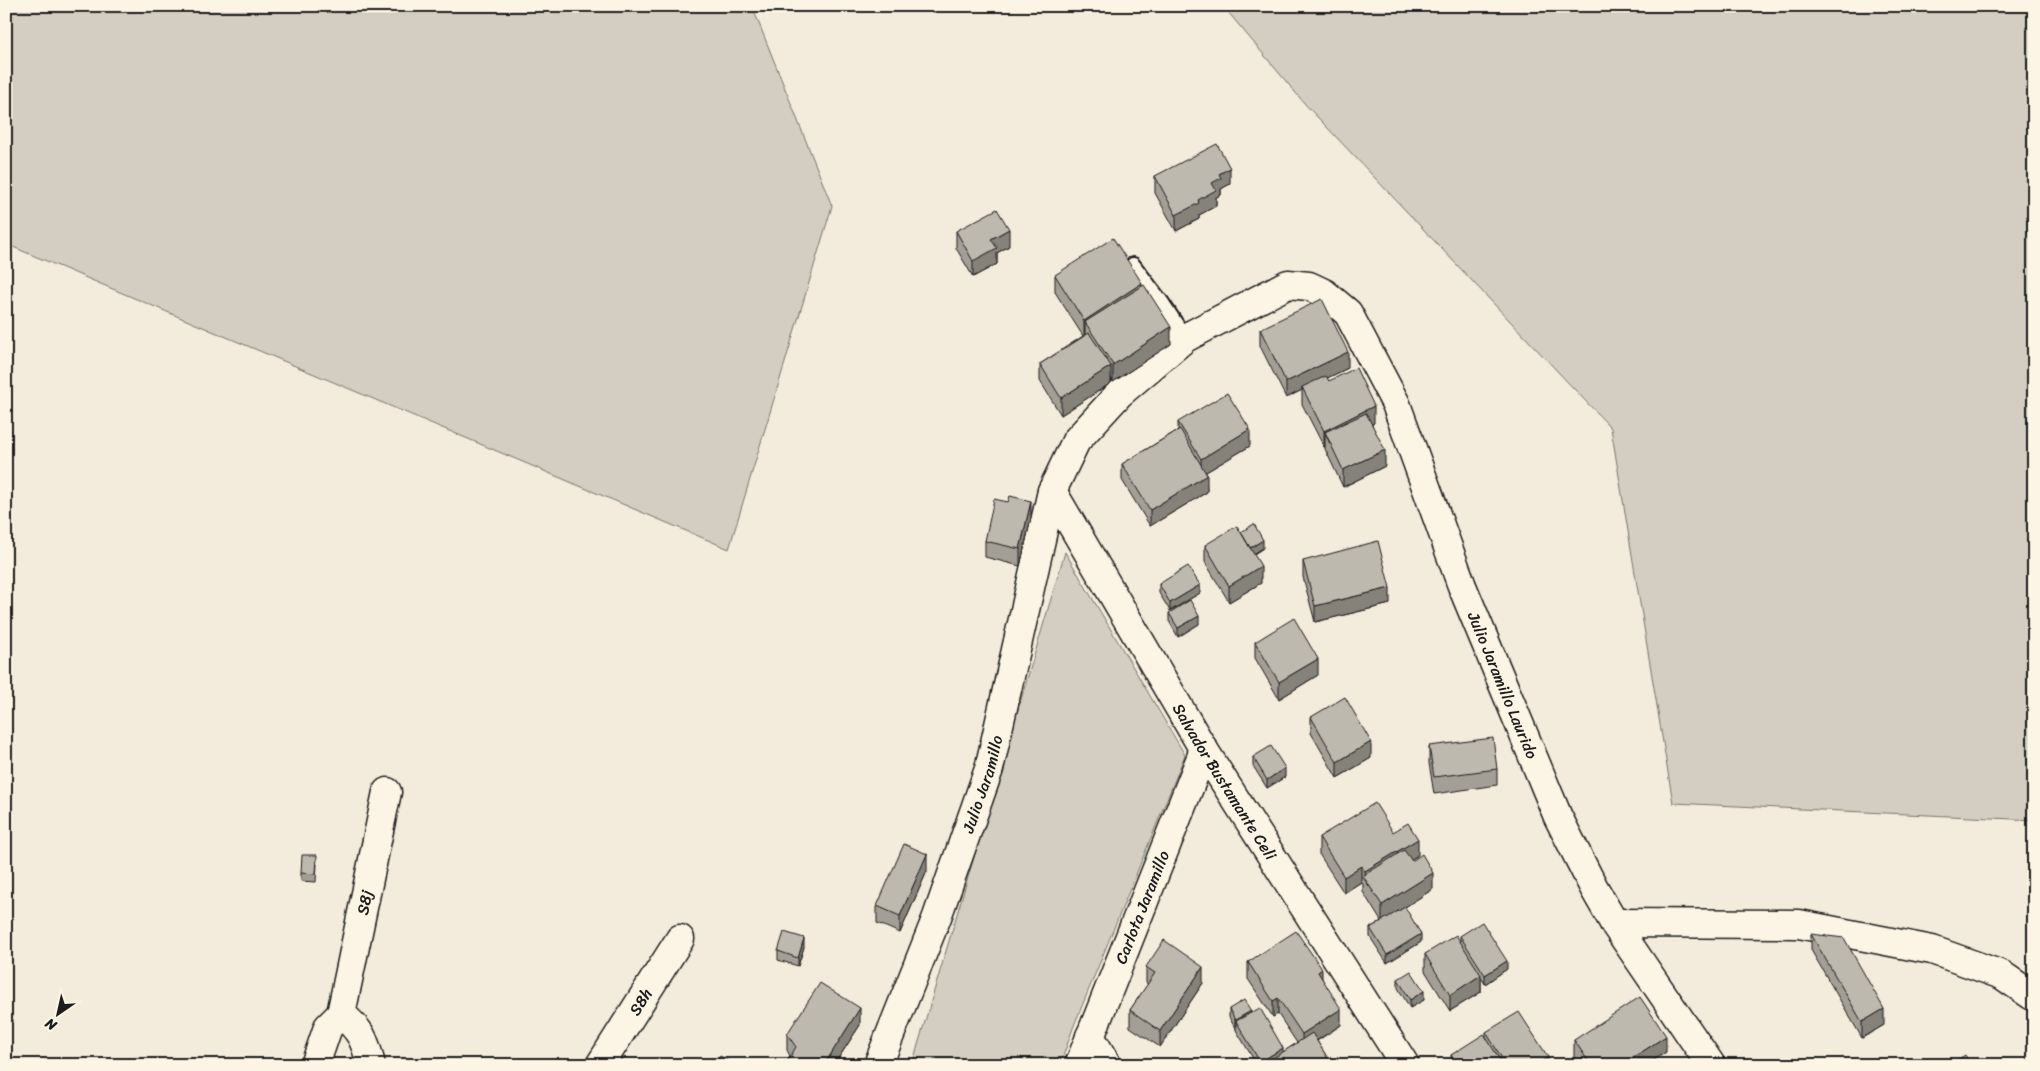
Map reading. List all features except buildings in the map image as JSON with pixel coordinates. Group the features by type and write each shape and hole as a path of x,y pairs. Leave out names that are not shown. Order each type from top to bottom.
{"street":[{"name":"Julio Jaramillo","path":"878,1065 937,917 989,769 1052,491 1076,441 1119,394 1185,338 1288,284 1309,286 1324,293"},
{"name":"Julio Jaramillo Laurido","path":"1324,293 1348,313 1396,404 1462,586 1558,817 1614,923 1711,1065"},
{"name":"Salvador Bustamante Celi","path":"1052,491 1204,750 1404,1065"},
{"name":"Carlota Jaramillo","path":"1079,1065 1204,750"},
{"name":"S8j","path":"341,1014 387,792"},
{"path":"1614,923 1799,924 1932,950 2002,975 2034,997"},
{"name":"S8h","path":"600,1065 680,939"},
{"path":"315,1065 328,1027 341,1014 356,1026 365,1042 371,1065"},
{"path":"1090,1036 1108,1065"}],"lane":[{"path":"1133,265 1162,303 1185,338"}],"shaded area":[{"path":"6,6 752,6 832,206 729,549 6,244"},
{"path":"1223,6 2034,6 2034,820 1673,803 1611,428 1305,104"},
{"path":"1065,552 1185,755 1073,1028 1060,1065 912,1065"}]}
